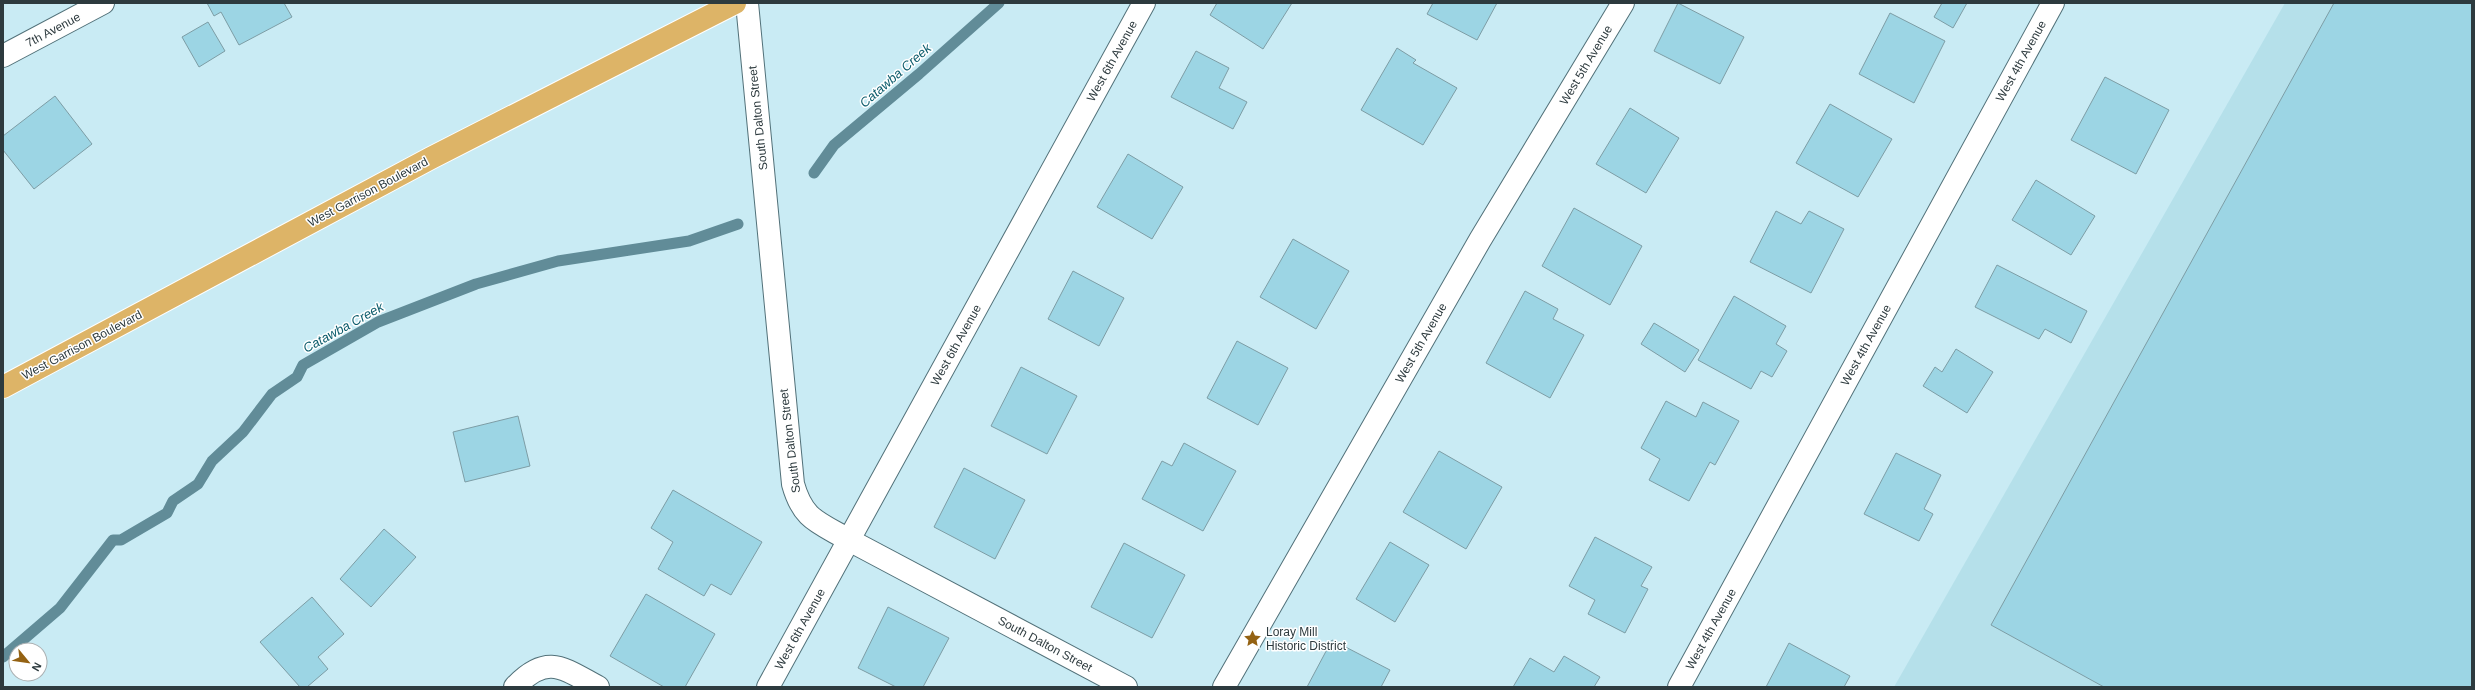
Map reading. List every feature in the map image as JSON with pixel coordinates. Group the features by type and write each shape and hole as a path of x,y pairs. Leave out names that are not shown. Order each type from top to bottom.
{"main road":[{"name":"West Garrison Boulevard","path":"3,387 431,158 735,3"}],"street":[{"name":"South Dalton Street","path":"746,3 793,484 798,502 808,516 848,540 1126,687"},
{"name":"West 6th Avenue","path":"768,687 1144,3"},
{"name":"West 5th Avenue","path":"1224,687 1480,240 1623,3"},
{"name":"West 4th Avenue","path":"1679,687 2053,3"},
{"name":"7th Avenue","path":"3,56 94,5"},
{"path":"515,687 531,671 547,666 564,669 598,687"}],"shaded area":[{"path":"2285,3 2472,3 2472,687 1894,687"}],"building":[{"path":"207,3 284,3 292,17 239,45 221,12 214,16"},
{"path":"1217,3 1292,3 1263,49 1210,15"},
{"path":"1433,3 1497,3 1477,40 1427,14"},
{"path":"1678,3 1744,37 1720,84 1654,51"},
{"path":"1942,3 1967,3 1953,28 1934,17"},
{"path":"2334,3 2472,3 2472,687 2104,687 1991,625"},
{"path":"1890,13 1945,41 1914,103 1859,74"},
{"path":"208,22 225,51 199,67 182,37"},
{"path":"1397,48 1416,60 1413,63 1457,88 1423,145 1361,110"},
{"path":"1196,51 1229,68 1219,88 1247,102 1233,129 1171,97"},
{"path":"2105,77 2169,110 2136,174 2071,140"},
{"path":"55,96 92,144 34,189 3,150 3,136"},
{"path":"1830,104 1892,139 1858,197 1796,163"},
{"path":"1630,108 1679,138 1646,193 1596,164"},
{"path":"1128,154 1183,187 1152,239 1097,207"},
{"path":"2036,180 2095,216 2071,255 2012,220"},
{"path":"1574,208 1642,246 1610,305 1542,266"},
{"path":"1776,211 1801,224 1809,211 1844,229 1811,293 1750,262"},
{"path":"1293,239 1349,271 1316,329 1260,297"},
{"path":"1997,265 2087,311 2071,343 2045,329 2039,339 1975,307"},
{"path":"1073,271 1124,298 1099,346 1048,319"},
{"path":"1525,291 1558,309 1553,319 1584,335 1550,398 1486,363"},
{"path":"1734,296 1786,326 1776,344 1787,351 1772,377 1761,371 1751,389 1698,360"},
{"path":"1654,323 1699,350 1685,372 1641,344"},
{"path":"1237,341 1288,368 1258,425 1207,398"},
{"path":"1956,349 1993,372 1967,413 1923,386 1935,367 1942,372"},
{"path":"1021,367 1077,396 1047,454 991,426"},
{"path":"1666,401 1696,417 1703,402 1739,421 1715,465 1710,462 1689,501 1649,480 1660,459 1641,448"},
{"path":"518,416 530,466 465,482 453,432"},
{"path":"1184,443 1236,471 1203,531 1142,499 1162,461 1172,466"},
{"path":"1439,451 1502,487 1466,549 1403,512"},
{"path":"1896,453 1941,475 1924,509 1933,514 1919,541 1864,514"},
{"path":"964,468 1025,500 995,559 934,527"},
{"path":"673,490 762,542 731,595 711,584 704,596 658,569 673,542 651,528"},
{"path":"384,529 416,557 371,607 340,579"},
{"path":"1595,537 1652,567 1641,586 1648,589 1625,633 1588,614 1595,600 1569,586"},
{"path":"1390,542 1429,565 1395,622 1356,599"},
{"path":"1124,543 1185,575 1152,638 1091,607"},
{"path":"646,594 715,634 685,687 664,687 610,656"},
{"path":"312,597 344,634 318,657 328,669 307,687 300,687 260,642"},
{"path":"888,607 949,638 923,687 896,687 858,668"},
{"path":"1332,640 1390,670 1381,687 1307,687"},
{"path":"1789,643 1850,676 1844,687 1766,687"},
{"path":"1564,656 1600,677 1594,687 1513,687 1530,658 1554,672"}],"waterway":[{"name":"Catawba Creek","path":"814,173 834,145 919,74 999,3"},
{"name":"Catawba Creek","path":"3,657 60,608 113,540 121,540 167,513 173,501 198,484 212,461 243,432 272,394 297,377 303,365 378,322 476,284 558,261 689,241 738,224"}],"place":[{"name":"Loray Mill Historic District","path":"1253,639"}]}
